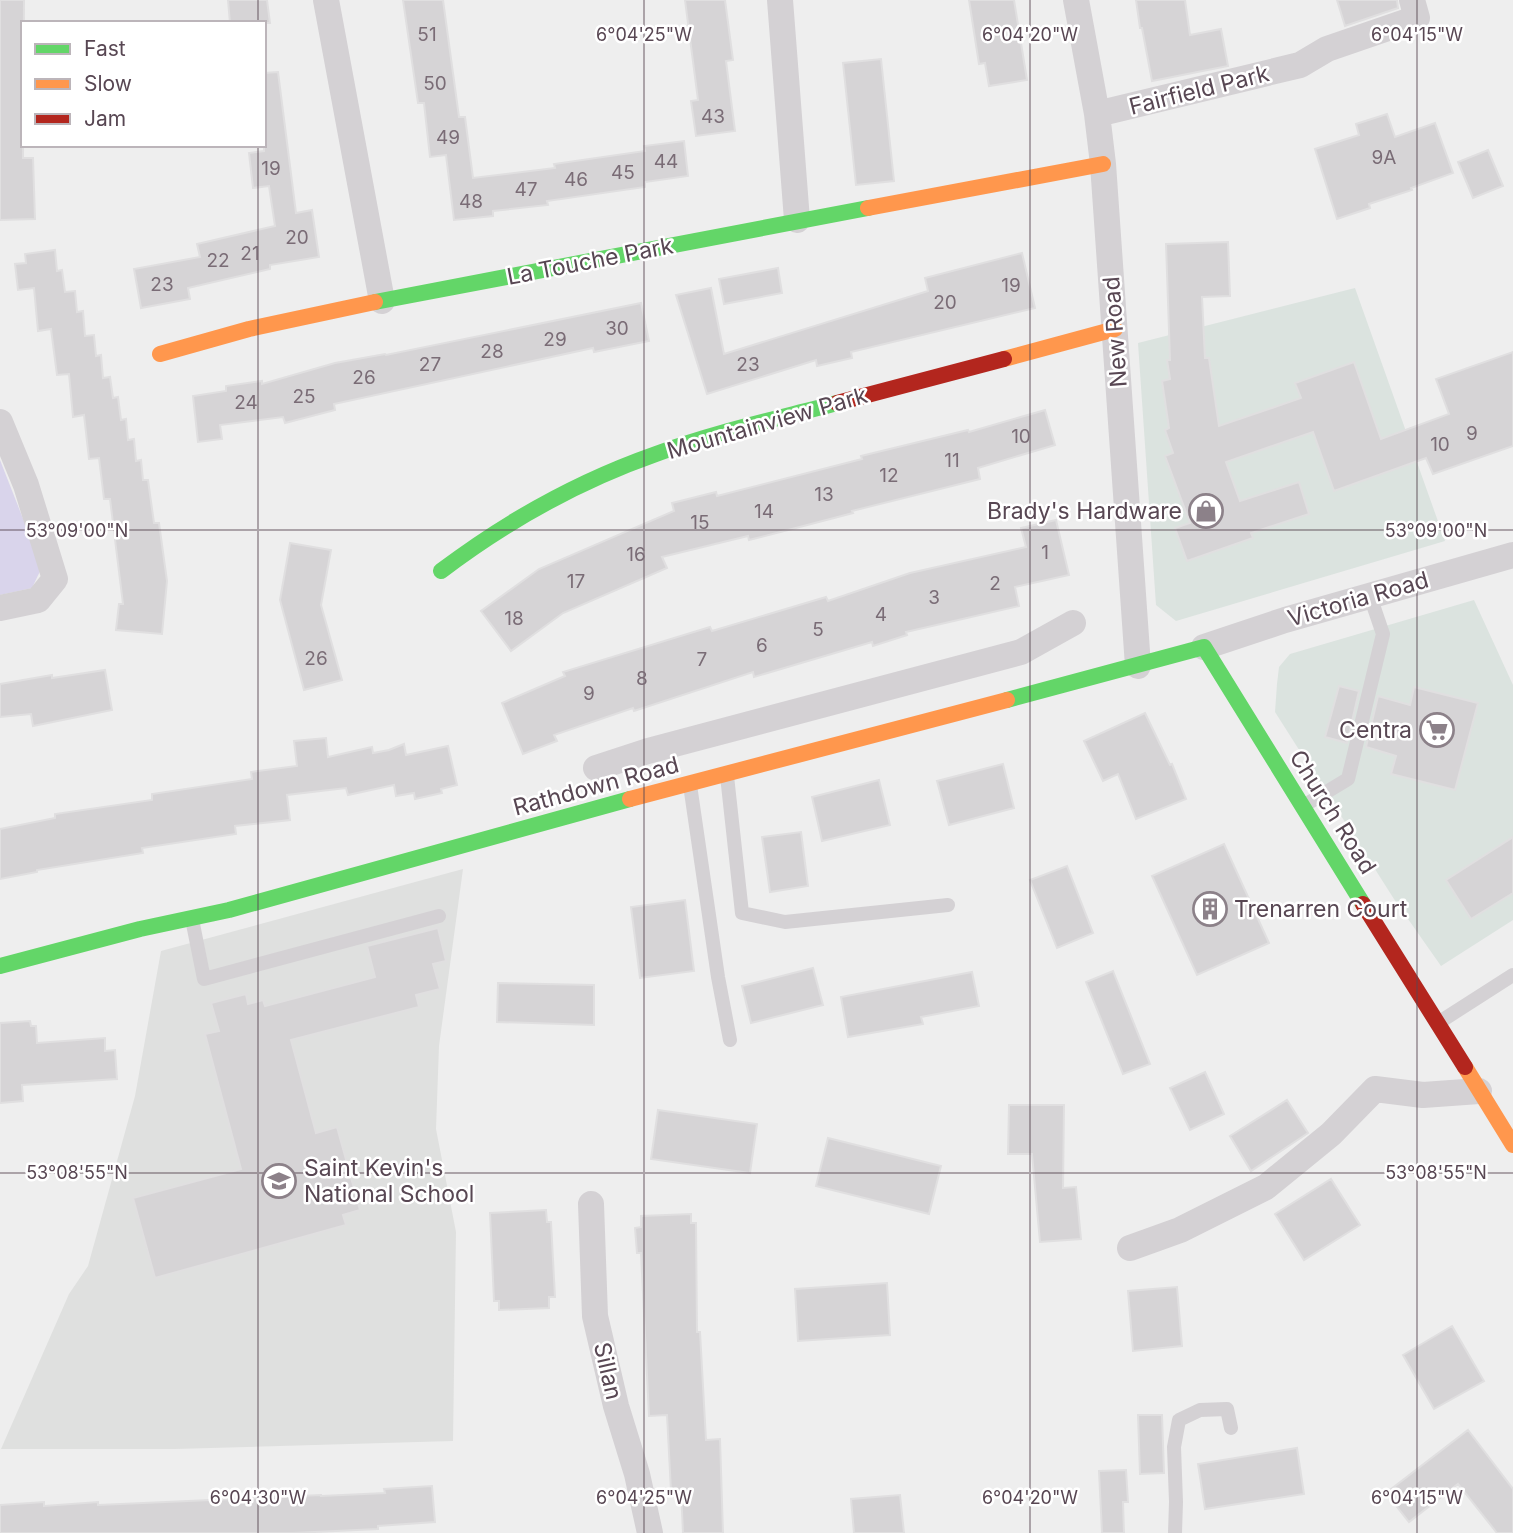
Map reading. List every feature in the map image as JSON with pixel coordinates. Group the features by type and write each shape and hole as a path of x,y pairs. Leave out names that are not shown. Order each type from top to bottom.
{"main road":[{"name":"La Touche Park","path":"160,354 209,338 382,301 797,220 1103,164"},
{"name":"Mountainview Park","path":"442,571 474,545 535,509 595,479 655,454 722,433 1115,329"},
{"name":"Rathdown Road","path":"0,966 140,929 256,903 663,790 1138,666 1204,646"},
{"name":"Church Road","path":"1204,646 1513,1145"}],"street":[{"path":"326,0 382,301"},
{"path":"780,0 797,220"},
{"name":"New Road","path":"1076,0 1097,114 1103,164 1138,666"},
{"name":"Fairfield Park","path":"1097,114 1300,65 1327,49 1418,18 1412,0"},
{"path":"0,422 26,485 55,579 38,600 0,608"},
{"name":"Victoria Road","path":"1204,646 1513,555"},
{"path":"596,768 648,751 1021,652 1073,623"},
{"path":"648,751 663,790"},
{"path":"1130,1248 1180,1230 1266,1187 1331,1134 1376,1089 1423,1095 1479,1091"},
{"name":"Sillan","path":"591,1205 595,1316 650,1533"}],"lane":[{"path":"1303,807 1348,779 1383,634 1370,596"},
{"path":"727,774 741,913 785,922 948,905"},
{"path":"690,784 718,977 730,1040"},
{"path":"191,918 204,979 439,916"},
{"path":"1437,1024 1513,975"},
{"path":"1175,1533 1174,1447 1179,1420 1200,1410 1227,1409 1231,1428"}],"shaded area":[{"path":"1355,288 1445,541 1176,621 1156,605 1138,343"},
{"path":"0,460 42,567 32,588 0,595"},
{"path":"1474,600 1513,685 1513,920 1441,966 1394,899 1275,712 1277,684 1279,667 1290,654"},
{"name":"Saint Kevin's National School","path":"463,869 439,1046 436,1129 456,1232 453,1441 175,1449 1,1449 69,1294 88,1266 135,1096 161,951"}],"building":[{"path":"0,0 24,0 24,21 21,21 21,147 23,158 33,158 35,219 0,220"},
{"path":"228,0 267,0 270,23 230,21"},
{"path":"403,0 443,0 459,117 465,117 473,178 555,168 554,164 645,151 644,146 684,141 688,176 645,182 645,187 547,201 548,205 493,211 493,216 454,220 446,155 430,157 424,103 418,103"},
{"path":"685,0 725,0 733,60 726,61 735,131 696,136 691,101 698,100"},
{"path":"969,0 1014,0 1027,80 989,86 985,63 979,64"},
{"path":"1136,0 1185,0 1190,35 1221,29 1228,66 1152,81"},
{"path":"1337,0 1397,0 1398,8 1345,26"},
{"path":"881,59 894,181 856,185 843,63"},
{"path":"278,72 296,213 312,210 319,257 270,265 270,269 188,288 190,299 141,308 134,269 200,257 197,244 275,226 269,186 253,188 249,153 264,151 266,147 266,73"},
{"path":"1387,114 1395,137 1435,123 1453,173 1369,204 1370,208 1337,219 1315,149 1359,135 1356,124"},
{"path":"1488,150 1503,186 1473,198 1458,162"},
{"path":"1228,242 1230,296 1202,297 1205,358 1209,358 1219,426 1301,398 1295,383 1354,362 1381,439 1449,414 1436,379 1513,352 1513,446 1433,474 1426,458 1334,491 1313,432 1226,462 1240,501 1299,482 1309,514 1251,533 1253,538 1187,561 1175,528 1190,523 1165,456 1173,453 1165,430 1169,428 1162,381 1170,379 1167,360 1170,360 1166,244"},
{"path":"55,250 57,271 62,270 65,292 75,291 77,312 83,311 85,336 94,335 96,356 101,355 103,378 110,377 113,398 118,397 121,420 126,419 128,440 134,439 136,461 141,460 143,480 148,480 154,523 159,523 167,581 162,634 116,630 119,604 123,604 110,499 104,499 99,458 89,459 84,415 73,417 69,374 57,375 51,329 38,331 34,288 18,290 15,264 26,263 25,254"},
{"path":"1022,253 1035,308 851,352 852,358 817,366 816,360 707,394 676,295 711,288 724,354 928,291 925,278"},
{"path":"778,268 782,293 724,304 719,279"},
{"path":"641,303 649,341 594,352 593,348 334,404 335,410 285,423 283,417 220,425 222,439 198,442 193,396 226,391 226,386 262,381 262,384 335,363"},
{"path":"1045,410 1055,445 978,468 980,479 749,540 748,536 662,557 667,568 563,613 511,651 481,611 539,569 674,511 672,503 716,492 717,496 862,459 861,456 968,430 969,432"},
{"path":"1056,520 1069,575 1015,587 1019,606 906,632 907,635 873,646 872,642 754,677 753,672 554,735 557,741 523,754 502,703 565,676 563,672 710,627 712,631 826,597 828,601 910,573 1026,547 1021,528"},
{"path":"290,543 331,550 321,605 342,680 304,690 280,600"},
{"path":"105,670 112,710 33,726 31,714 0,717 0,684"},
{"path":"1339,686 1359,691 1347,743 1325,737"},
{"name":"Centra","path":"1414,687 1478,703 1455,790 1391,774 1396,756 1366,747 1378,696 1410,705"},
{"path":"1145,713 1170,765 1172,764 1186,799 1136,819 1118,774 1103,781 1084,741"},
{"path":"326,738 328,757 372,747 373,753 404,744 406,755 448,746 457,785 441,789 442,793 415,799 414,793 396,796 394,785 348,795 346,788 287,795 290,820 235,826 236,834 142,848 143,853 37,870 0,879 0,829 55,818 55,814 152,800 152,794 252,779 251,772 297,766 294,741"},
{"path":"1003,764 1014,808 949,825 937,781"},
{"path":"879,780 890,825 822,841 812,797"},
{"path":"801,832 808,886 770,892 762,837"},
{"path":"1513,837 1513,893 1471,919 1446,880"},
{"name":"Trenarren Court","path":"1224,844 1269,943 1197,975 1152,876"},
{"path":"1067,866 1093,933 1057,948 1030,880"},
{"path":"685,900 694,971 640,978 631,907"},
{"path":"438,928 446,961 433,964 440,989 416,995 419,1007 291,1040 316,1133 337,1127 360,1210 343,1215 346,1225 155,1278 133,1198 241,1169 205,1034 219,1031 211,1003 246,994 248,1004 263,1000 265,1006 375,977 367,946"},
{"path":"813,968 823,1005 751,1023 742,986"},
{"path":"1113,971 1150,1064 1123,1074 1086,982"},
{"path":"972,972 979,1006 921,1017 923,1024 848,1037 841,997"},
{"path":"498,983 594,985 594,1025 497,1022"},
{"path":"30,1021 31,1026 36,1026 37,1043 105,1038 105,1051 115,1050 117,1079 22,1085 23,1101 0,1103 0,1023"},
{"path":"1205,1072 1224,1114 1190,1130 1170,1088"},
{"path":"1287,1100 1308,1133 1251,1171 1230,1136"},
{"path":"1009,1105 1064,1105 1063,1188 1076,1187 1081,1239 1040,1242 1032,1154 1008,1154"},
{"path":"658,1110 757,1124 750,1173 651,1159"},
{"path":"828,1138 941,1166 929,1214 816,1186"},
{"path":"1331,1179 1360,1225 1304,1260 1275,1214"},
{"path":"546,1210 547,1222 551,1222 555,1297 549,1297 549,1308 499,1310 499,1301 494,1301 490,1213"},
{"path":"691,1214 691,1223 696,1223 697,1332 700,1332 706,1440 720,1439 723,1533 683,1533 681,1490 671,1491 667,1415 649,1416 641,1253 637,1253 635,1228 641,1227 641,1216"},
{"path":"887,1283 890,1335 798,1341 795,1289"},
{"path":"1177,1287 1182,1346 1133,1351 1128,1291"},
{"path":"1452,1326 1484,1381 1434,1409 1403,1355"},
{"path":"1138,1415 1162,1415 1164,1473 1140,1474"},
{"path":"1468,1430 1513,1489 1513,1533 1497,1533 1458,1484 1409,1522 1386,1493"},
{"path":"1297,1448 1304,1494 1205,1509 1198,1464"},
{"path":"1126,1470 1128,1502 1123,1502 1124,1533 1102,1533 1099,1471"},
{"path":"432,1486 435,1522 378,1526 378,1529 293,1533 0,1533 0,1505 44,1502 44,1506 98,1502 98,1505 321,1496 385,1493 384,1489"},
{"path":"900,1495 904,1533 854,1533 851,1499"}],"traffic: fast":[{"path":"375,302 868,208"},
{"path":"441,571 492,535 544,504 627,465 701,439 837,403"},
{"path":"1007,700 1204,647 1363,904"},
{"path":"0,966 140,929 229,910 630,799"}],"traffic: slow":[{"path":"868,208 1103,164"},
{"path":"160,354 249,329 375,302"},
{"path":"1004,359 1115,329"},
{"path":"630,799 1007,700"},
{"path":"1465,1067 1513,1145"}],"traffic: jam":[{"path":"837,403 1004,359"},
{"path":"1363,904 1465,1067"}],"place":[{"name":"Brady's Hardware","path":"1206,511"},
{"name":"Centra","path":"1437,730"},
{"name":"Trenarren Court","path":"1210,909"},
{"name":"Saint Kevin's National School","path":"279,1181"}]}
